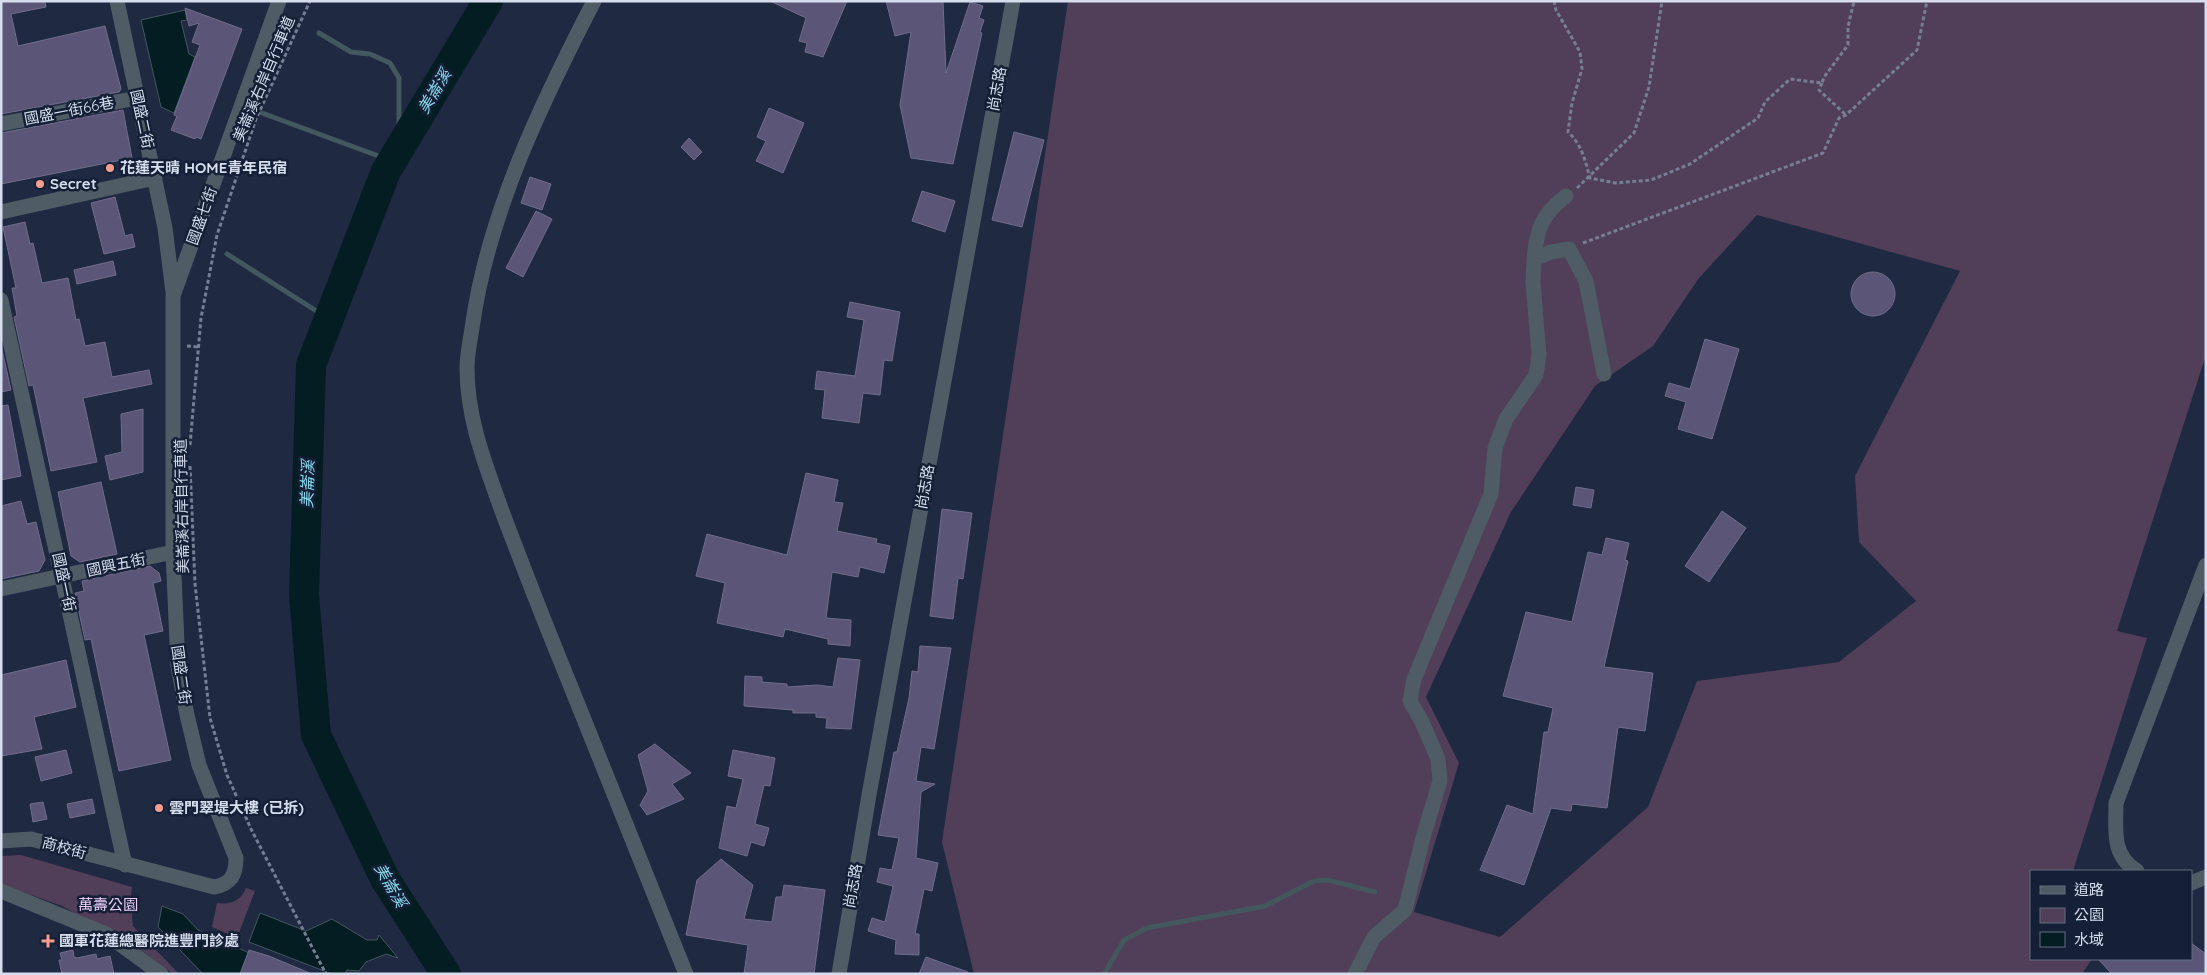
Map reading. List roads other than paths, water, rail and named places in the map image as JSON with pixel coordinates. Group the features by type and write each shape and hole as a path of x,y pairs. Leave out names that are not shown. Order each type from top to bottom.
{"street":[{"name":"國盛二街","path":"117,1 165,228 173,296"},
{"name":"國盛七街","path":"172,349 173,296 279,1"},
{"path":"594,1 554,78 533,126 497,223 475,308 467,366 469,395 473,427 531,589 686,974"},
{"name":"尚志路","path":"839,974 874,765 1013,1"},
{"name":"國盛一街66巷","path":"1,124 137,98"},
{"path":"1,212 155,178"},
{"path":"1355,974 1374,937 1405,910 1424,834 1440,782 1438,759 1422,722 1410,701 1414,679 1491,494 1495,448 1506,419 1536,375 1539,355 1533,282 1537,231 1551,208 1566,196"},
{"path":"1534,259 1551,252 1569,249 1586,280 1604,374"},
{"name":"國盛一街","path":"1,300 125,865"},
{"name":"國盛二街","path":"125,865 214,887 224,885 232,880 236,870 236,858 199,765 186,715 176,640 173,552 172,349"},
{"name":"國興五街","path":"1,589 173,552"},
{"path":"2136,870 2128,865 2116,843 2116,803 2206,565"},
{"name":"商校街","path":"1,841 31,839 125,865"},
{"path":"2192,883 2206,877"},
{"path":"1,891 106,934 161,974"}],"water":[{"path":"185,10 187,20 181,21 189,54 195,57 174,113 161,107 141,20"},
{"path":"162,906 183,914 198,930 267,961 262,974 203,974 158,927"},
{"path":"260,913 306,931 332,919 367,940 377,940 379,935 398,958 386,954 366,962 359,971 347,970 345,974 332,974 249,942"}],"waterway":[{"name":"美崙溪","path":"446,974 385,879 316,735 304,595 311,365 386,171 488,1"},
{"path":"319,33 351,52 370,54 390,63 399,78 399,150"},
{"path":"262,113 392,161"},
{"path":"227,254 329,319"},
{"path":"1104,974 1124,940 1147,928 1265,906 1314,881 1328,880 1375,892"}],"place":[{"name":"花蓮天晴 HOME青年民宿","path":"110,168"},
{"name":"Secret","path":"40,184"},
{"name":"雲門翠堤大樓 (已拆)","path":"159,808"},
{"name":"國軍花蓮總醫院進豐門診處","path":"48,941"}],"park label":[{"name":"萬壽公園","path":"108,905"}]}
